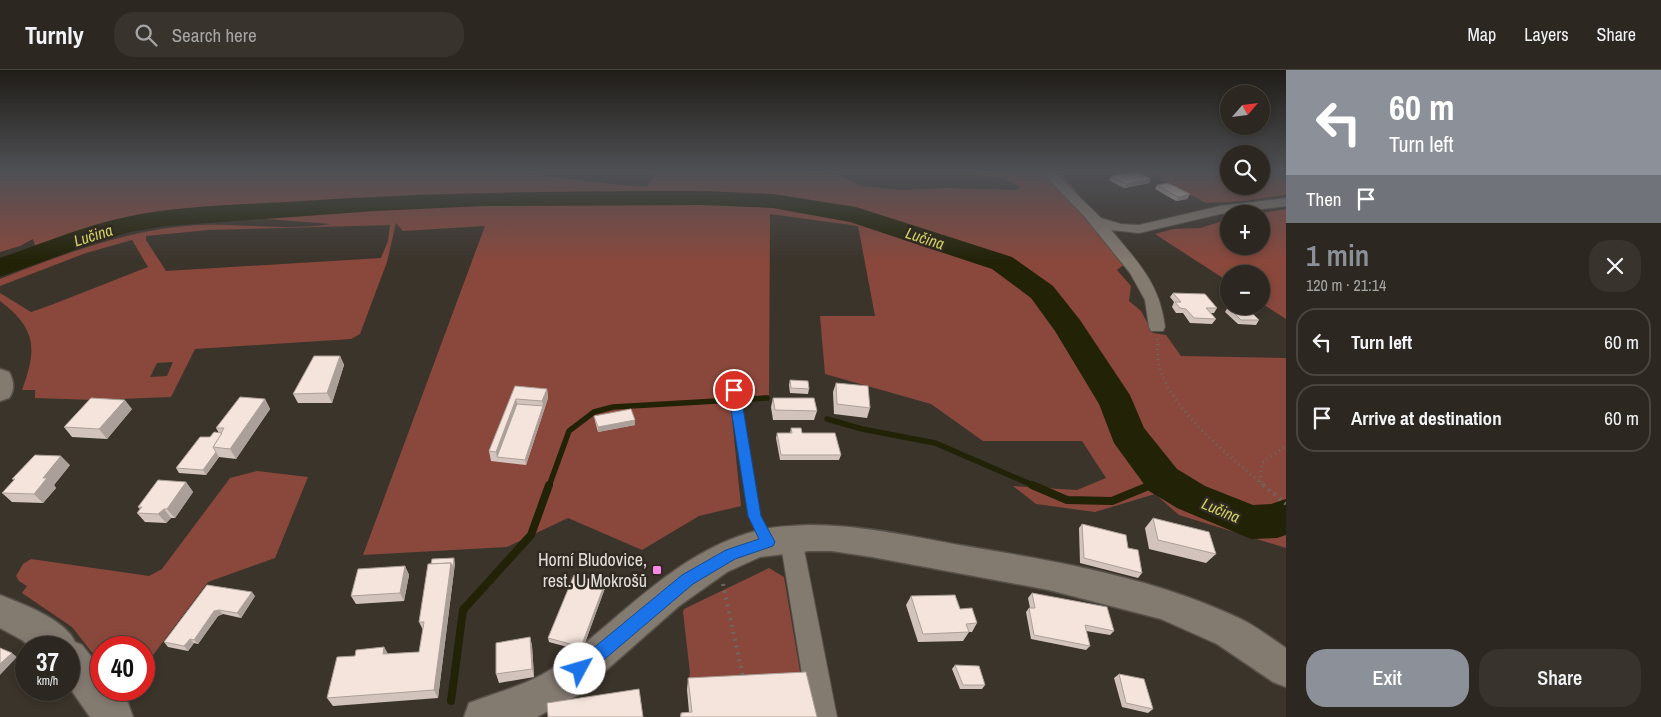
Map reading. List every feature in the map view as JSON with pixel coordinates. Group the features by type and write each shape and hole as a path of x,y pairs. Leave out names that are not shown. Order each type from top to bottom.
{"street":[{"path":"1077,202 1095,221 1134,269 1153,299 1157,327"},
{"path":"1095,221 1121,228 1139,230 1220,210 1284,202"},
{"path":"0,378 0,392"},
{"path":"484,717 522,704 565,682 667,595 715,562 747,548 780,540 832,538 872,543 1049,575 1166,604 1230,632 1286,669"},
{"path":"780,540 823,717"},
{"path":"3,617 35,628 45,636"},
{"path":"80,672 114,717"}],"lane":[{"path":"735,394 754,516 780,540"}],"path":[{"path":"1157,327 1159,367 1173,397 1260,482 1286,504"},
{"path":"1260,482 1262,463 1286,446"},
{"path":"715,562 726,589 745,686"}],"shaded area":[{"path":"0,202 1085,202 1099,219 1126,263 1117,270 1131,286 1129,301 1141,311 1153,333 1166,335 1181,356 1286,358 1286,548 1179,515 1155,494 1095,512 1036,504 1013,486 1077,490 1106,478 1082,441 983,441 931,404 825,374 820,316 875,316 858,226 770,214 769,395 730,399 741,506 699,516 642,550 568,518 507,547 363,555 485,226 403,231 396,223 387,262 360,334 351,339 195,349 171,397 94,400 35,398 35,390 22,390 30,363 31,341 21,321 0,301 0,293 31,312 148,267 132,240 86,253 0,286 0,279 97,244 121,237 172,227 214,225 298,227 331,224 266,219 142,224 46,252 35,246 33,239 20,246 0,252","holes":["390,225 388,241 381,258 166,271 146,240 146,236 209,230","173,362 167,376 150,377 157,363"]},
{"path":"1286,209 1286,319 1270,309 1270,265 1220,265 1220,276 1155,234 1173,229 1200,228 1220,222 1220,255 1270,255 1270,212"},
{"path":"257,471 308,477 275,558 208,582 155,652 155,636 90,636 90,650 72,627 22,593 27,586 19,581 16,576 23,564 31,559 149,576 162,569 230,478"},
{"path":"769,568 784,577 802,683 687,690 690,673 684,609"}],"building":[{"path":"1173,293 1205,294 1217,308 1206,308 1216,319 1194,318 1186,309 1180,308 1175,302 1181,302"},
{"path":"1236,315 1254,315 1259,320 1241,320"},
{"path":"314,356 340,356 327,393 293,394"},
{"path":"790,380 808,381 809,389 791,388"},
{"path":"836,383 868,386 870,408 837,404"},
{"path":"515,386 547,389 542,401 516,399 496,452 489,451"},
{"path":"240,397 265,399 230,449 213,447 224,428 216,428"},
{"path":"91,398 125,400 99,429 64,427"},
{"path":"773,398 814,398 817,411 775,410"},
{"path":"517,404 543,406 525,460 497,457"},
{"path":"631,409 635,420 598,427 594,416"},
{"path":"791,428 801,428 802,433 835,433 841,455 781,455 777,433 792,433"},
{"path":"214,432 222,433 213,447 216,452 203,470 176,468 200,437 210,437"},
{"path":"35,455 61,456 43,478 47,478 34,494 2,493 15,479 12,479"},
{"path":"158,480 186,482 167,509 158,514 137,513 142,507 138,507"},
{"path":"1153,518 1209,532 1216,554 1158,540"},
{"path":"1082,524 1126,535 1128,548 1138,550 1142,573 1084,558"},
{"path":"454,558 453,567 451,563 431,564 432,559"},
{"path":"451,563 434,690 327,698 337,657 355,656 356,650 384,647 383,654 419,652 424,622 419,622 428,564"},
{"path":"405,566 400,593 351,596 358,569"},
{"path":"574,575 605,583 581,647 548,638"},
{"path":"207,585 252,592 237,613 214,611 194,640 190,639 184,646 164,642"},
{"path":"1032,593 1107,607 1114,631 1085,625 1090,646 1034,635 1029,608 1035,608"},
{"path":"955,595 960,609 972,608 977,623 966,624 969,632 923,634 911,596"},
{"path":"530,637 532,669 496,674 496,643"},
{"path":"0,648 12,653 0,664"},
{"path":"955,665 979,666 985,685 963,685"},
{"path":"806,672 817,717 681,717 681,713 692,712 688,678"},
{"path":"1119,674 1144,679 1153,709 1126,703"},
{"path":"639,689 643,717 548,717 547,703"}],"waterway":[{"name":"Lučina","path":"0,268 85,237 126,225 166,218 397,202"},
{"name":"Lučina","path":"782,202 856,215 1002,263 1042,292 1069,327 1117,404 1127,433 1163,480 1191,497 1251,522 1277,521 1286,516"},
{"path":"549,486 569,431 594,412 613,407 767,398"},
{"path":"827,419 862,429 935,443 1035,486"},
{"path":"1148,486 1163,480"},
{"path":"451,701 463,610 531,535 549,485"},
{"path":"1032,485 1067,500 1112,501 1151,485"}],"place":[{"name":"Horní Bludovice, rest. U Mokrošů","path":"657,570"}],"route":[{"path":"580,669 687,580 731,554 768,542 754,516 734,390"}]}
